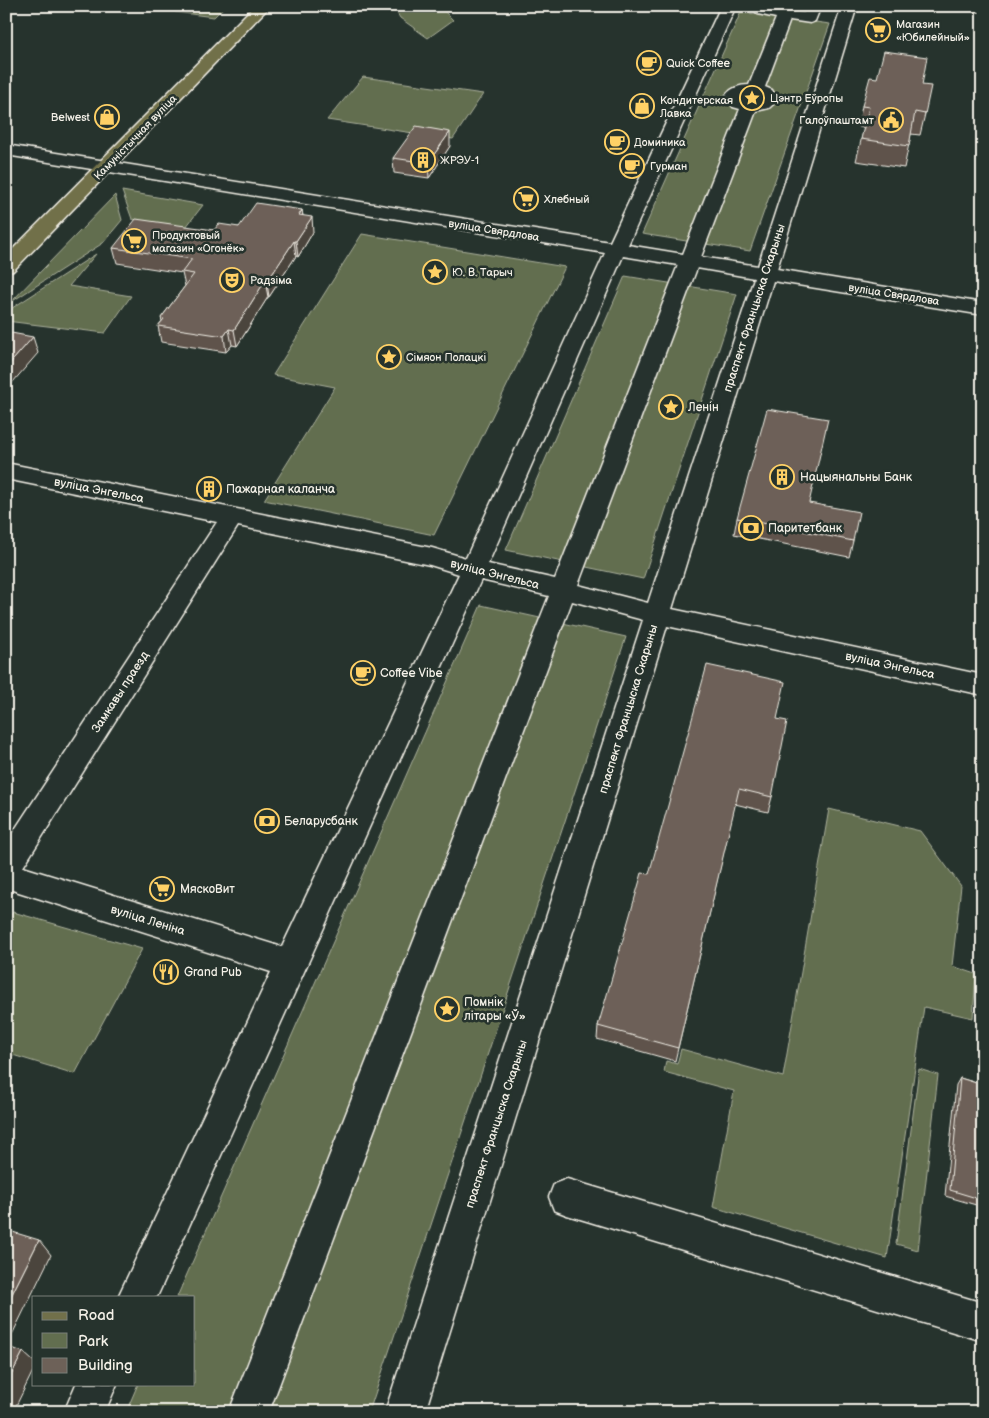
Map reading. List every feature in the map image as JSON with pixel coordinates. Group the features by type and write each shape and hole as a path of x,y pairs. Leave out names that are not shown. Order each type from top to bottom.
{"main road":[{"name":"Камуністычная вуліца","path":"6,267 263,6"}],"street":[{"path":"138,1296 473,570 616,250 729,6"},
{"path":"765,6 763,12 810,18 814,6"},
{"name":"праспект Францыска Скарыны","path":"405,1412 850,6"},
{"path":"974,6 983,7"},
{"path":"249,1412 785,14"},
{"name":"вуліца Свярдлова","path":"6,150 983,309"},
{"name":"вуліца Энгельса","path":"6,471 432,557 473,570 615,601 657,615 983,684"},
{"name":"Замкавы праезд","path":"6,866 19,849 232,517"},
{"name":"вуліца Леніна","path":"6,875 291,964"},
{"path":"567,1197 983,1322"},
{"path":"84,1412 96,1386"}],"green space":[{"path":"181,6 225,6 214,17 175,12"},
{"path":"393,6 439,6 453,20 428,38 400,18"},
{"path":"741,12 830,24 750,251 642,234"},
{"path":"363,77 483,94 453,139 327,120"},
{"path":"122,191 203,205 186,227 132,219"},
{"path":"115,195 122,220 103,243 11,302"},
{"path":"362,234 565,267 434,535 264,500 335,387 273,375"},
{"path":"96,254 69,286 131,296 105,333 6,321 6,312"},
{"path":"625,276 737,294 643,579 506,550"},
{"path":"481,605 626,637 369,1412 126,1412 137,1386 195,1386 195,1296 177,1296"},
{"path":"829,809 920,831 961,886 952,966 976,974 973,1018 924,1007 887,1258 713,1207 734,1091 664,1072 666,1061 677,1064 681,1049 783,1077"},
{"path":"13,912 142,949 75,1074 6,1053 6,923"},
{"path":"919,1069 938,1075 918,1250 896,1244"}],"building":[{"name":"Галоўпаштамт","path":"884,51 927,57 922,85 931,86 925,114 915,112 909,146 861,139 869,107 862,106 870,77 877,78"},
{"path":"416,126 450,132 428,163 393,158"},
{"name":"Радзіма","path":"256,203 302,210 299,215 312,217 267,282 265,281 234,330 229,329 224,336 158,326 164,319 161,318 194,274 182,272 192,259 113,248 136,219 214,230 219,224 239,227"},
{"path":"6,332 33,337 6,368"},
{"name":"Нацыянальны Банк","path":"767,409 828,419 809,503 859,512 853,541 737,518"},
{"path":"707,665 785,682 777,719 787,721 772,797 739,789 678,1048 598,1026 642,873 649,874"},
{"path":"960,1078 983,1085 983,1200 950,1190"},
{"path":"6,1230 39,1240 6,1306"},
{"path":"6,1346 23,1352 6,1385"}],"place":[{"name":"Магазин «Юбилейный»","path":"878,30"},
{"name":"Quick Coffee","path":"649,63"},
{"name":"Цэнтр Еўропы","path":"752,98"},
{"name":"Кондитерская Лавка","path":"642,106"},
{"name":"Belwest","path":"107,117"},
{"name":"Галоўпаштамт","path":"891,120"},
{"name":"Доминика","path":"617,142"},
{"name":"ЖРЭУ-1","path":"423,160"},
{"name":"Гурман","path":"632,166"},
{"name":"Хлебный","path":"526,199"},
{"name":"Продуктовый магазин «Огонёк»","path":"134,241"},
{"name":"Ю. В. Тарыч","path":"435,272"},
{"name":"Радзіма","path":"232,280"},
{"name":"Сімяон Полацкі","path":"389,357"},
{"name":"Ленін","path":"671,407"},
{"name":"Нацыянальны Банк","path":"782,477"},
{"name":"Пажарная каланча","path":"209,489"},
{"name":"Паритетбанк","path":"751,528"},
{"name":"Coffee Vibe","path":"363,673"},
{"name":"Беларусбанк","path":"267,821"},
{"name":"МяскоВит","path":"162,889"},
{"name":"Grand Pub","path":"166,972"},
{"name":"Помнік літары «Ў»","path":"447,1009"}]}
